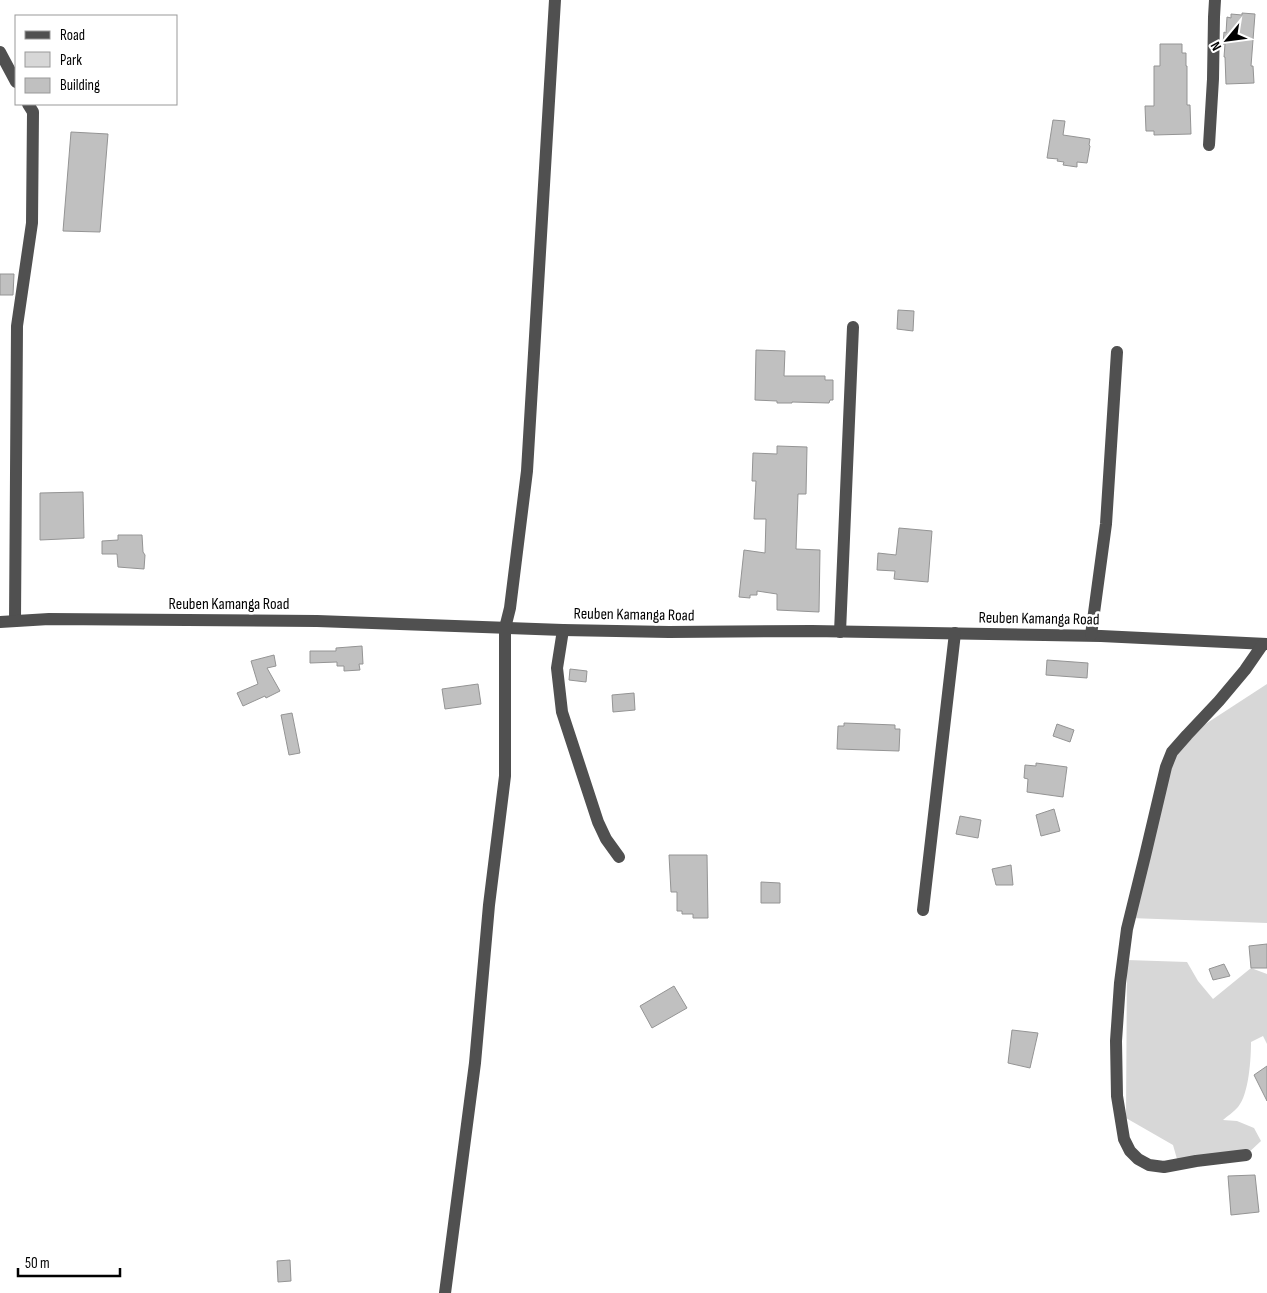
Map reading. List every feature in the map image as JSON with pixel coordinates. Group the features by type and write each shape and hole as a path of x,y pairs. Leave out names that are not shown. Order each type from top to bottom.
{"street":[{"path":"445,1293 475,1063 489,905 505,776 505,628 510,608 527,471 555,0"},
{"path":"1209,145 1215,0"},
{"path":"0,52 15,80"},
{"path":"15,621 17,326 32,223 33,112 29,105"},
{"path":"840,632 853,327"},
{"path":"1091,636 1106,524 1117,352"},
{"name":"Reuben Kamanga Road","path":"0,622 49,619 317,621 563,630 1091,636 1265,644"},
{"path":"563,630 557,668 562,712 598,822 606,839 619,857"},
{"path":"923,910 955,634"},
{"path":"1246,1155 1164,1166 1149,1165 1138,1159 1130,1151 1124,1139 1117,1096 1116,1041 1120,983 1127,929 1166,767 1172,752 1219,702 1265,644"}],"green space":[{"path":"1267,684 1267,923 1130,918 1174,756 1204,725"},
{"path":"1127,960 1187,962 1198,981 1213,999 1251,968 1267,974 1267,1044 1263,1036 1251,1042 1250,1067 1245,1094 1235,1111 1223,1120 1237,1121 1254,1128 1261,1141 1246,1155 1177,1159 1173,1145 1126,1118"}],"building":[{"path":"1242,13 1255,14 1251,66 1253,66 1254,83 1226,84 1225,44 1223,44 1227,17 1231,18 1231,14 1242,15"},
{"path":"1160,44 1182,44 1182,53 1186,53 1187,105 1190,105 1191,134 1154,135 1154,131 1146,131 1145,106 1154,106 1154,66 1160,66"},
{"path":"1053,120 1065,121 1063,135 1090,139 1087,163 1077,162 1077,167 1063,165 1064,162 1057,161 1058,159 1047,158"},
{"path":"71,132 108,134 100,232 63,231"},
{"path":"0,274 14,274 13,295 0,295"},
{"path":"898,310 914,311 913,331 897,329"},
{"path":"756,350 785,351 784,376 825,376 825,380 833,380 833,400 830,400 829,403 777,403 777,401 755,400"},
{"path":"777,446 807,447 806,494 798,494 796,549 820,550 819,612 777,610 777,594 757,591 757,595 750,595 750,598 739,597 744,550 765,553 766,519 754,519 756,481 752,481 753,453 777,454"},
{"path":"83,492 84,538 40,540 40,493"},
{"path":"899,528 932,531 928,582 894,579 895,571 877,570 878,553 896,555"},
{"path":"118,535 142,535 143,552 145,555 144,569 118,567 117,554 102,554 102,541 118,540"},
{"path":"362,646 363,664 359,664 360,670 344,671 344,666 337,666 337,662 310,663 310,651 336,651 336,648"},
{"path":"274,655 276,666 267,668 280,691 243,706 237,693 258,684 251,661"},
{"path":"1047,660 1088,663 1087,678 1046,675"},
{"path":"570,669 587,671 586,682 569,680"},
{"path":"478,684 481,704 445,709 442,689"},
{"path":"634,693 635,710 613,712 612,695"},
{"path":"292,713 300,753 289,755 281,715"},
{"path":"844,723 895,725 895,729 900,729 899,751 837,749 838,726 844,726"},
{"path":"1057,724 1074,730 1070,742 1053,736"},
{"path":"1036,763 1067,767 1063,797 1027,792 1028,779 1024,778 1025,765 1036,766"},
{"path":"1054,809 1060,831 1041,836 1036,815"},
{"path":"960,816 981,820 978,838 956,834"},
{"path":"669,855 707,855 708,918 693,918 693,914 682,914 682,911 677,911 677,892 671,892"},
{"path":"1011,865 1013,885 996,885 992,869"},
{"path":"761,882 780,883 780,903 761,903"},
{"path":"1267,944 1267,968 1251,968 1249,946"},
{"path":"1224,964 1230,976 1213,980 1209,969"},
{"path":"674,986 687,1008 652,1028 640,1006"},
{"path":"1012,1030 1038,1033 1030,1068 1008,1063"},
{"path":"1267,1066 1267,1101 1254,1075"},
{"path":"1255,1175 1259,1212 1231,1215 1228,1176"},
{"path":"290,1260 291,1281 278,1282 277,1261"}]}
